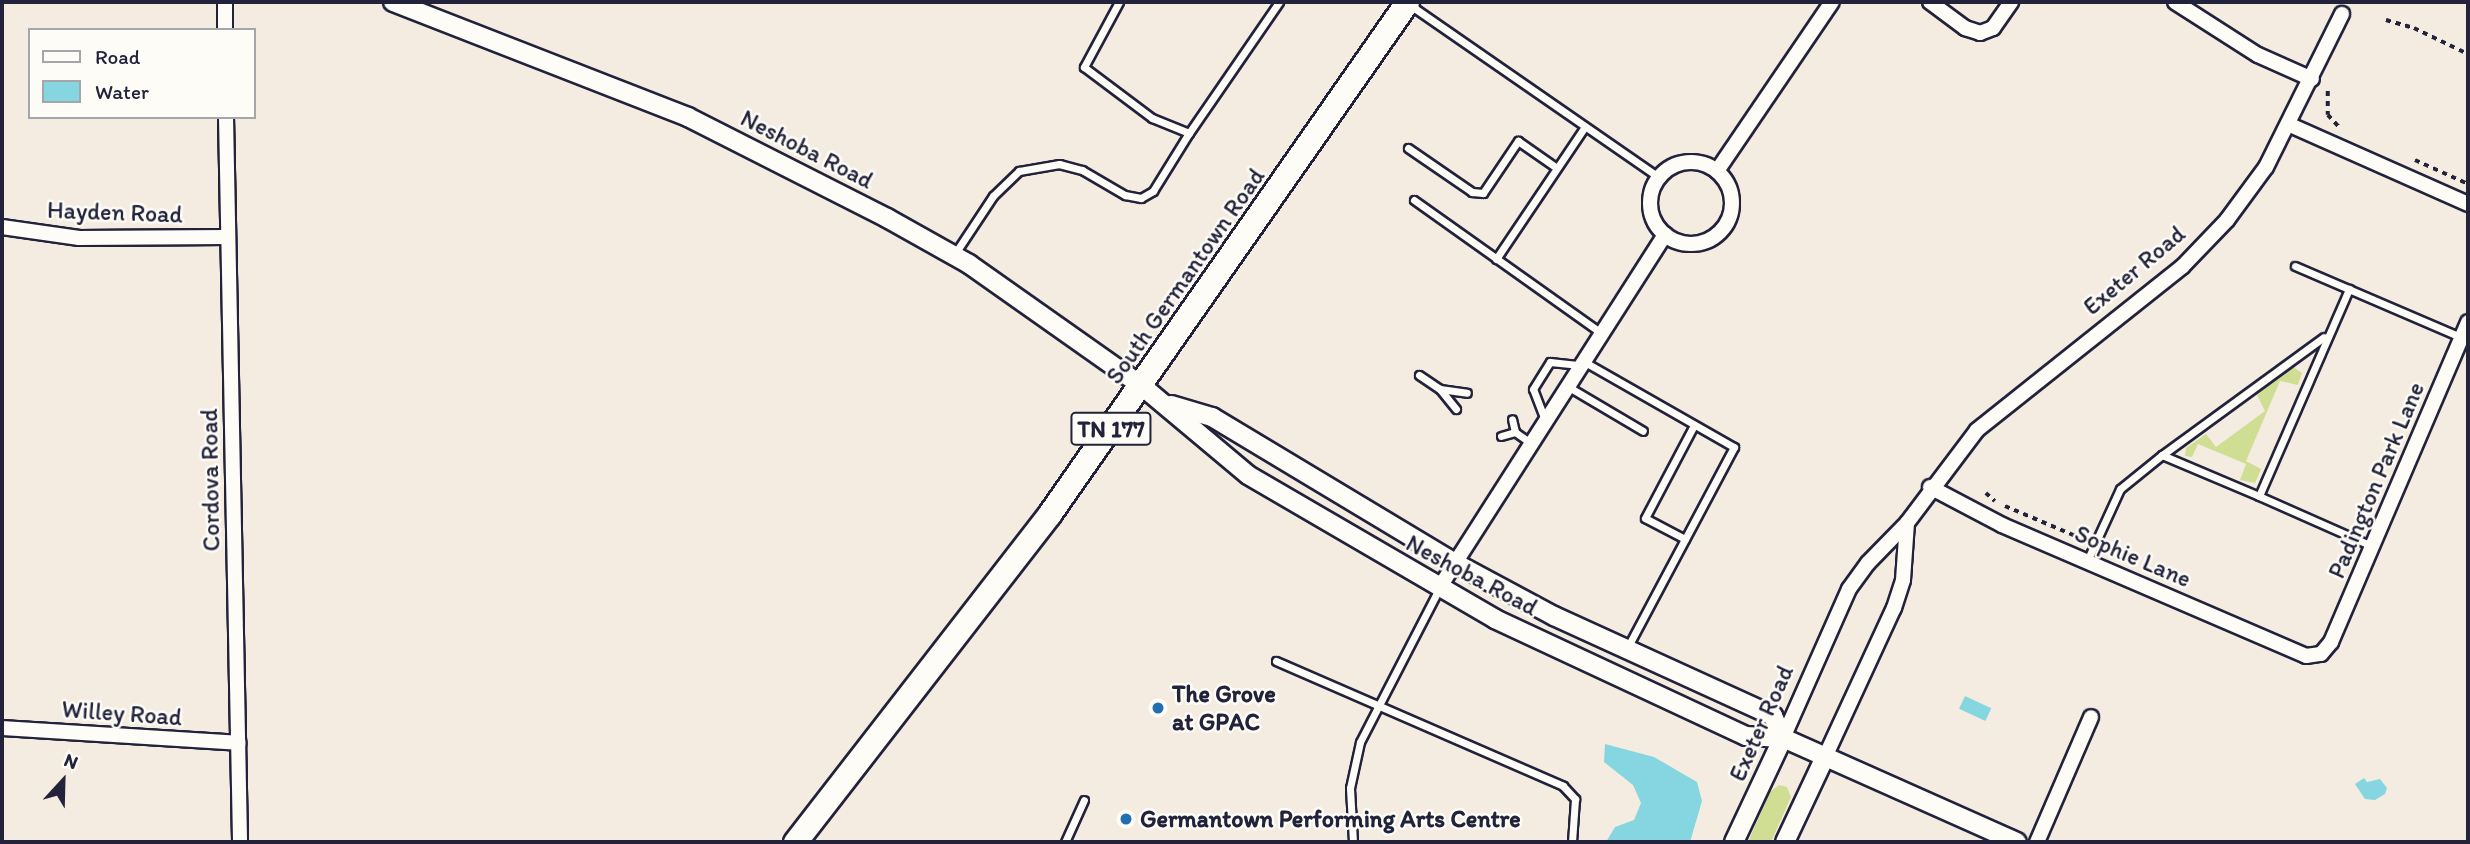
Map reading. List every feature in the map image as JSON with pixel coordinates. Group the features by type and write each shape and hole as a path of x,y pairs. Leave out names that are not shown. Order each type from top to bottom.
{"main road":[{"name":"South Germantown Road","path":"795,842 1050,513 1142,386 1407,2"}],"street":[{"path":"225,2 225,28"},
{"name":"Neshoba Road","path":"393,2 700,123 812,177 954,256 1142,386 1248,475 1346,536 1441,585 1495,618 1746,736 1783,738 2017,842"},
{"path":"1717,171 1832,2"},
{"path":"1930,2 1965,28 1980,33 1993,27 2011,2"},
{"path":"2175,2 2247,49 2312,79"},
{"name":"Exeter Road","path":"1734,842 1850,589 1907,523 1930,487 1977,430 2010,401 2182,268 2249,192 2290,124 2342,14"},
{"name":"Cordova Road","path":"226,119 240,842"},
{"path":"2290,124 2468,204"},
{"path":"1680,162 1706,164 1717,171 1726,179 1732,202 1726,225 1704,242 1691,244 1665,235 1651,213 1652,188 1658,177 1680,162"},
{"name":"Hayden Road","path":"2,227 79,238 227,237"},
{"path":"1441,585 1665,235"},
{"name":"Padington Park Lane","path":"2321,654 2331,642 2468,322"},
{"name":"Neshoba Road","path":"1164,403 1212,417 1455,563 1627,649 1773,716 1783,738"},
{"name":"Sophie Lane","path":"1930,487 2087,561 2306,656 2321,654"},
{"name":"Exeter Road","path":"1785,842 1894,608 1903,580 1907,523"},
{"path":"2037,842 2091,717"},
{"name":"Willey Road","path":"2,728 239,743"}],"lane":[{"path":"1119,2 1084,67 1152,118 1189,133"},
{"path":"954,256 993,196 1019,171 1059,164 1082,170 1125,195 1141,198 1153,191 1189,133 1279,2"},
{"path":"1407,2 1584,128 1658,177"},
{"path":"1496,259 1584,128"},
{"path":"1409,148 1472,192 1483,193 1518,141 1557,168"},
{"path":"1414,200 1601,333"},
{"path":"2295,266 2462,337"},
{"path":"2259,496 2325,337 2348,289"},
{"path":"2087,561 2120,489 2162,455 2325,337"},
{"path":"1545,420 1534,389 1550,362 1582,363 1734,447 1627,649"},
{"path":"1419,375 1440,389 1457,409"},
{"path":"1567,386 1643,431"},
{"path":"1440,389 1467,393"},
{"path":"1512,419 1515,432 1531,443"},
{"path":"1685,539 1645,518 1694,425"},
{"path":"1502,436 1515,432"},
{"path":"2162,455 2372,546"},
{"path":"1353,842 1350,788 1360,741 1441,585"},
{"path":"1276,661 1563,786 1574,799 1572,842"},
{"path":"1065,842 1084,800"}],"path":[{"path":"2386,20 2414,27 2468,54"},
{"path":"2328,91 2328,116 2348,132"},
{"path":"2411,159 2466,183"},
{"path":"1986,493 2000,504 2059,532 2094,544"},
{"path":"2059,532 2062,524"}],"green space":[{"path":"2293,367 2302,373 2298,385 2280,381 2246,461 2261,469 2255,483 2240,480 2246,464 2198,444 2192,457 2185,456 2186,448 2206,434 2216,447 2265,411 2257,395"},
{"path":"1779,785 1787,787 1791,797 1771,842 1748,842 1770,792"}],"water":[{"path":"1965,696 1991,708 1985,721 1959,709"},
{"path":"1605,744 1654,757 1697,782 1702,801 1690,842 1606,842 1615,827 1634,820 1641,803 1633,785 1604,762"},
{"path":"2364,778 2367,782 2380,779 2387,788 2385,794 2375,800 2365,799 2355,784"}],"place":[{"name":"The Grove at GPAC","path":"1158,708"},
{"name":"Germantown Performing Arts Centre","path":"1126,819"}]}
